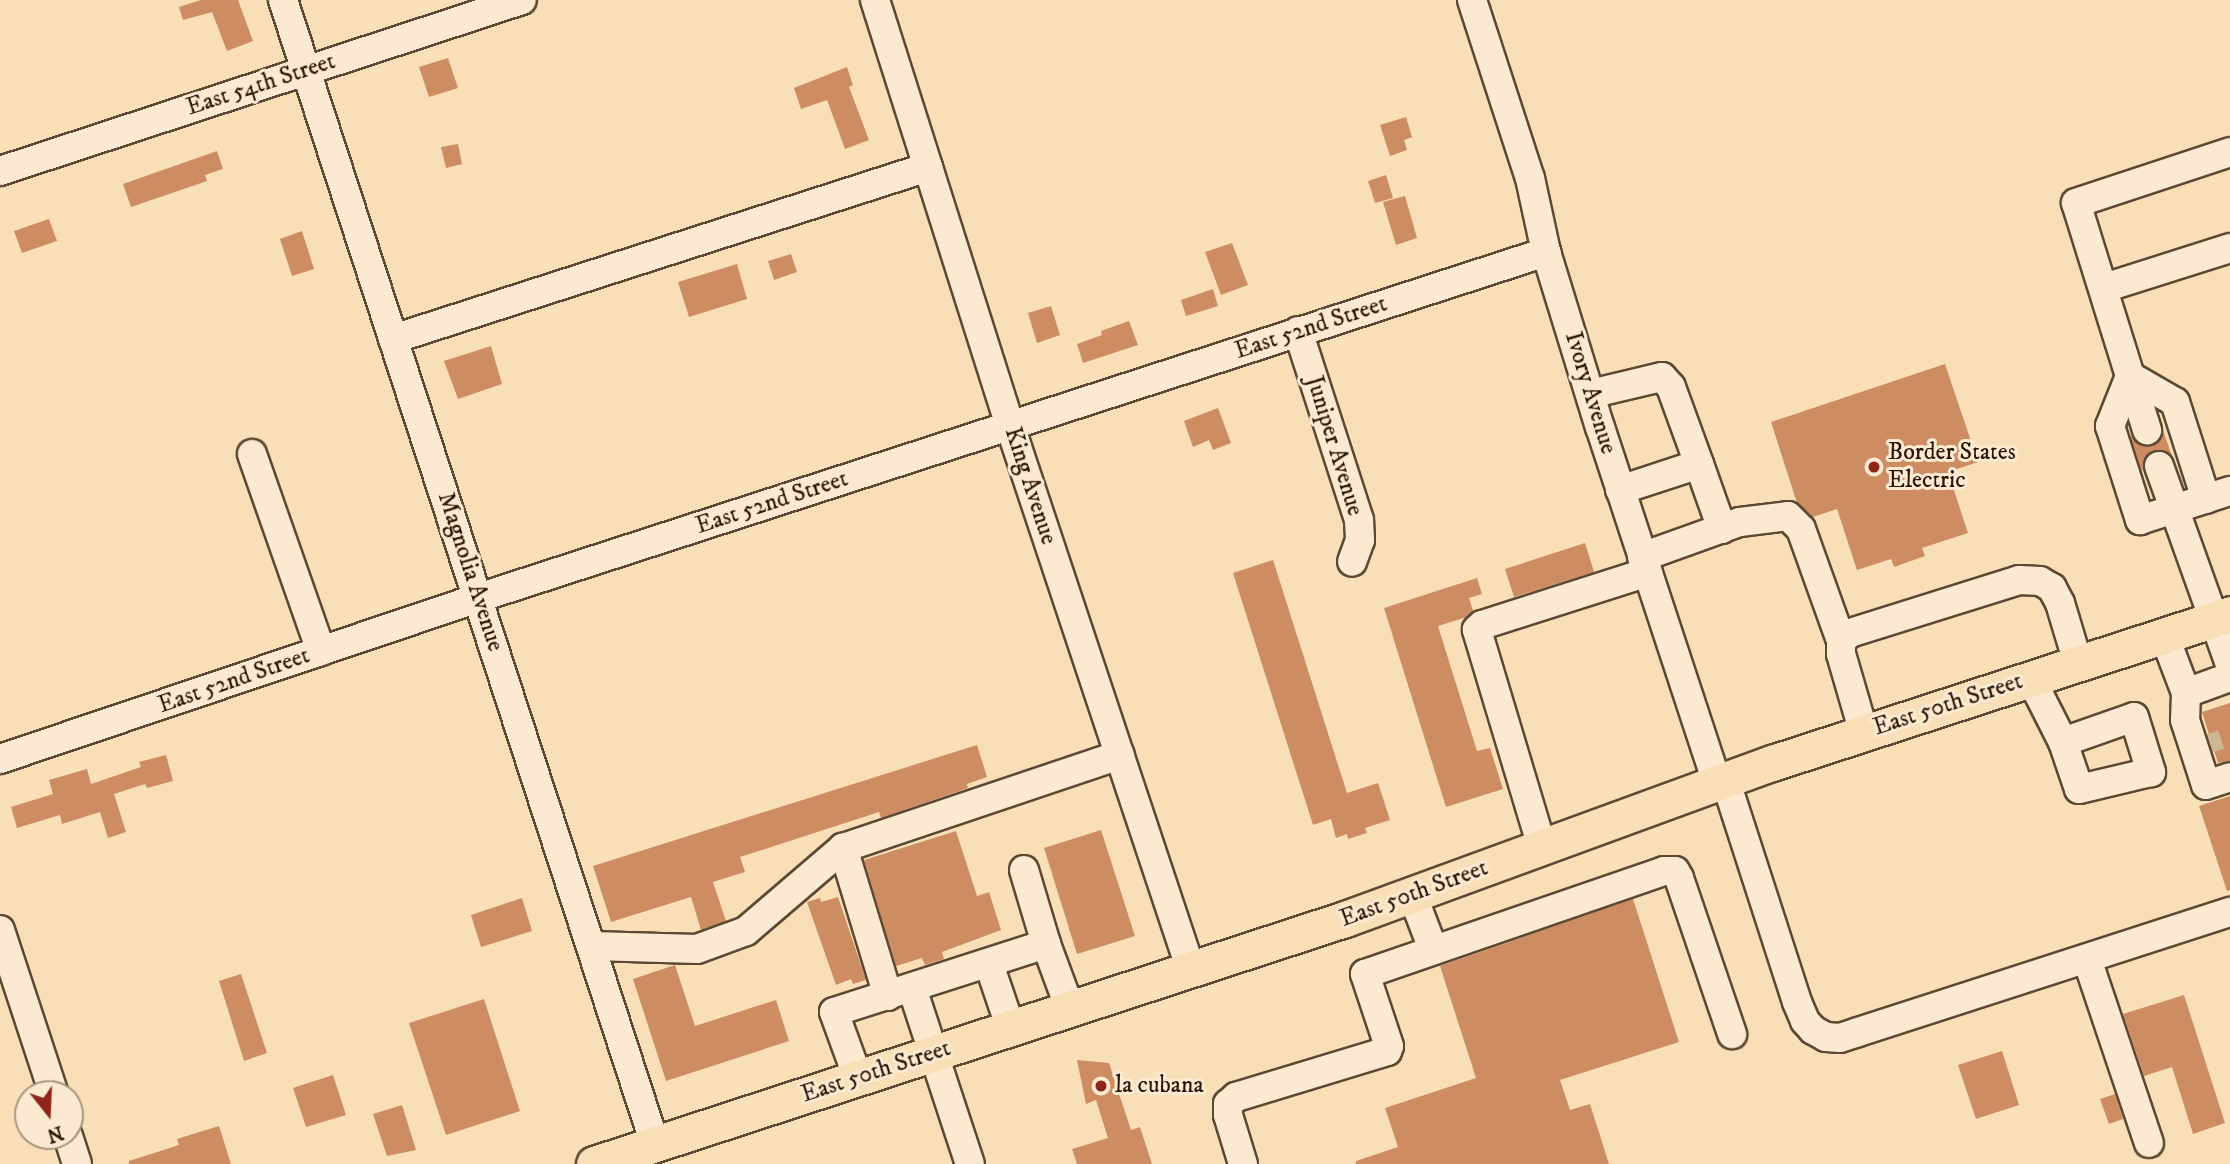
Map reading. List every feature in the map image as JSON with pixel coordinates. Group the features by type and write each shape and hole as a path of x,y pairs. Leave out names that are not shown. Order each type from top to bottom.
{"main road":[{"name":"East 50th Street","path":"594,1164 652,1151 858,1078 1191,970 1412,894 1721,781 2221,616"}],"street":[{"name":"Magnolia Avenue","path":"283,0 592,946 652,1151"},
{"name":"East 54th Street","path":"0,171 522,0"},
{"name":"King Avenue","path":"875,0 1010,426 1191,970"},
{"name":"Ivory Avenue","path":"1472,0 1530,178 1546,252 1620,490 1797,1002 1805,1021 1813,1031 1826,1037 1840,1038 2230,912"},
{"path":"2147,430 2076,203 2230,152"},
{"path":"393,339 928,167"},
{"path":"2104,288 2230,248"},
{"name":"East 52nd Street","path":"0,760 478,598 1546,252"},
{"name":"Juniper Avenue","path":"1298,331 1359,520 1360,540 1352,562"},
{"path":"2130,376 2175,402 2218,495 2140,520 2110,426 2130,376"},
{"path":"1590,394 1662,377 1671,387 1721,529"},
{"path":"252,454 321,651"},
{"path":"1620,490 1699,464"},
{"path":"2159,466 2174,510 2221,616 2230,664"},
{"path":"1542,847 1477,630 1482,625 1645,565 1740,522 1788,516 1801,529 1841,641 1841,654 1864,733"},
{"path":"1841,641 1850,634 2019,580 2040,581 2052,588 2060,603 2078,663"},
{"path":"2164,635 2197,734 2206,785 2230,777"},
{"path":"2197,734 2230,677"},
{"path":"2031,679 2063,742"},
{"path":"592,946 697,949 746,931 843,848 1120,755"},
{"path":"843,848 900,992 934,1054 970,1164"},
{"path":"1024,870 1046,944 1070,1009"},
{"path":"1243,1164 1228,1104 1236,1097 1387,1051 1389,1046 1365,974 1664,871 1675,871 1732,1034"},
{"path":"1412,894 1433,949"},
{"path":"0,930 49,1080"},
{"path":"858,1078 834,1012 1046,944"},
{"path":"2076,963 2148,1143"},
{"path":"989,964 1010,1028"}],"building":[{"path":"201,0 238,0 253,41 227,51 212,12 183,20 179,7"},
{"path":"448,58 458,88 429,97 419,67"},
{"path":"847,67 853,85 849,87 869,140 845,149 827,100 801,109 794,88"},
{"path":"1406,117 1412,137 1404,140 1407,150 1390,156 1380,125"},
{"path":"458,144 462,164 446,168 441,147"},
{"path":"217,151 223,169 205,175 207,181 131,207 123,184"},
{"path":"1386,175 1393,198 1375,203 1368,181"},
{"path":"1405,196 1417,238 1396,245 1383,202"},
{"path":"49,219 57,241 22,253 14,231"},
{"path":"302,231 314,269 292,276 280,239"},
{"path":"1232,243 1248,285 1221,295 1205,252"},
{"path":"791,254 797,272 774,280 768,261"},
{"path":"737,264 747,299 689,317 678,282"},
{"path":"1213,289 1218,306 1186,316 1181,300"},
{"path":"1051,306 1060,335 1037,343 1028,313"},
{"path":"1129,321 1138,345 1083,363 1077,344 1102,335 1101,331"},
{"path":"491,346 502,384 458,399 444,361"},
{"name":"Border States Electric","path":"1945,364 1978,462 1948,472 1968,533 1922,548 1925,556 1894,567 1891,559 1857,570 1837,509 1813,517 1797,503 1771,422"},
{"path":"1218,408 1231,443 1213,450 1209,440 1193,447 1184,421"},
{"path":"2163,430 2172,456 2163,450 2153,451 2146,456 2142,472 2130,435 2143,446 2151,446 2160,441"},
{"path":"1585,543 1594,572 1514,597 1505,569"},
{"path":"1273,560 1347,793 1378,783 1390,820 1365,828 1367,833 1348,839 1347,834 1336,838 1331,819 1313,825 1233,573"},
{"path":"1477,578 1482,594 1469,598 1473,611 1467,617 1438,626 1477,751 1490,748 1503,789 1446,807 1384,608"},
{"path":"2230,703 2230,761 2218,763 2202,712"},
{"path":"977,745 987,777 967,784 968,788 881,818 879,812 740,857 745,872 713,882 726,921 701,930 691,897 611,922 593,866"},
{"path":"166,755 173,781 147,788 145,784 114,794 126,832 108,838 100,812 62,824 60,815 17,828 11,807 53,794 49,780 87,769 91,784 141,767 139,762"},
{"path":"2230,796 2230,890 2227,891 2199,806"},
{"path":"1101,830 1135,936 1077,954 1044,848"},
{"path":"956,831 977,896 989,892 1001,930 942,952 944,959 925,965 922,958 896,966 864,860"},
{"path":"838,897 866,980 853,984 851,979 836,985 807,902 820,898 821,902"},
{"path":"522,898 532,931 481,947 471,915"},
{"path":"1633,899 1679,1042 1560,1080 1570,1110 1590,1104 1609,1164 1356,1164 1356,1161 1398,1147 1385,1108 1476,1078 1440,966"},
{"path":"675,965 695,1026 776,1000 789,1041 666,1081 633,979"},
{"path":"241,974 267,1053 244,1061 219,981"},
{"path":"2184,995 2225,1123 2193,1134 2172,1067 2144,1076 2123,1014"},
{"path":"484,999 520,1111 446,1135 409,1023"},
{"path":"2002,1051 2019,1105 1976,1119 1958,1065"},
{"path":"1077,1060 1109,1063 1131,1130 1140,1127 1152,1164 1077,1164 1072,1149 1108,1138 1096,1100 1086,1104"},
{"path":"333,1075 346,1115 306,1127 293,1088"},
{"path":"2115,1094 2123,1119 2109,1124 2100,1099"},
{"path":"402,1105 416,1150 387,1156 373,1114"},
{"path":"219,1126 231,1164 129,1164 129,1161 179,1145 177,1139"}],"tunnel":[{"path":"2205,735 2211,753"}],"place":[{"name":"Border States Electric","path":"1874,467"},
{"name":"la cubana","path":"1101,1086"}]}
